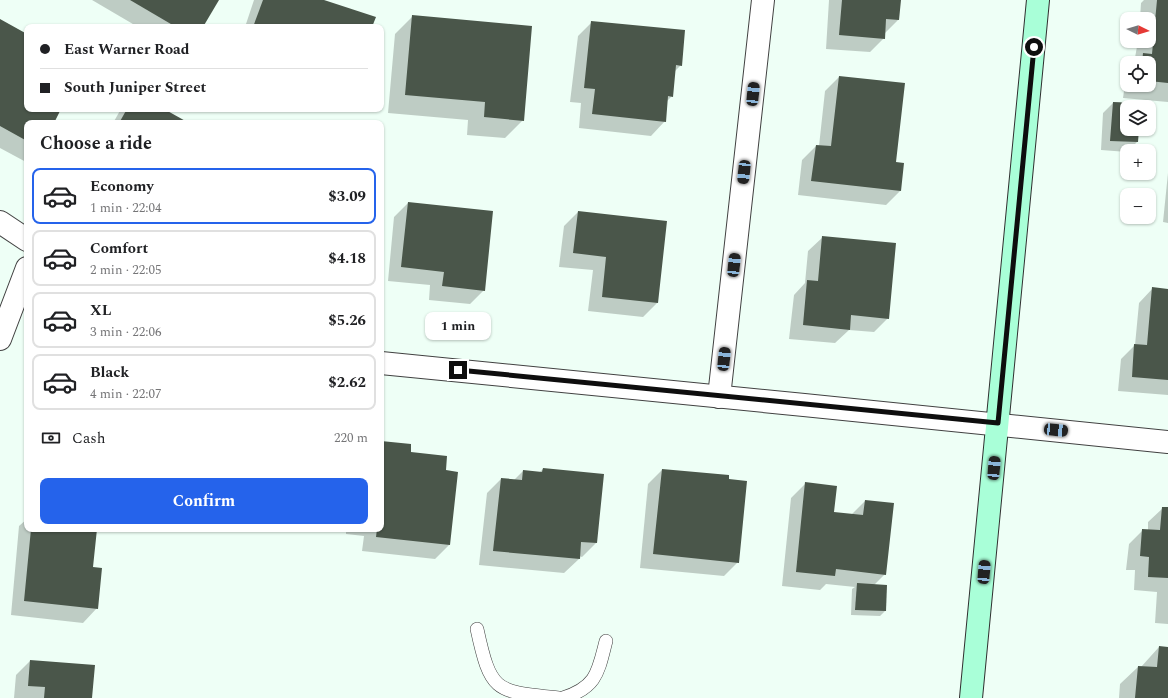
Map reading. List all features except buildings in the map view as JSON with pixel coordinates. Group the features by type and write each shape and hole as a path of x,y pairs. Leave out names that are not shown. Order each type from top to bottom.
{"main road":[{"path":"971,698 1038,0"}],"street":[{"path":"719,397 763,0"},
{"path":"0,222 24,238"},
{"path":"0,339 24,276"},
{"path":"384,362 719,397 998,423 1168,442"}],"lane":[{"path":"477,629 490,675 500,688 515,693 559,698"},
{"path":"563,698 578,693 590,685 598,672 606,641"}],"route":[{"path":"458,370 719,397 998,423 1034,47"}]}
